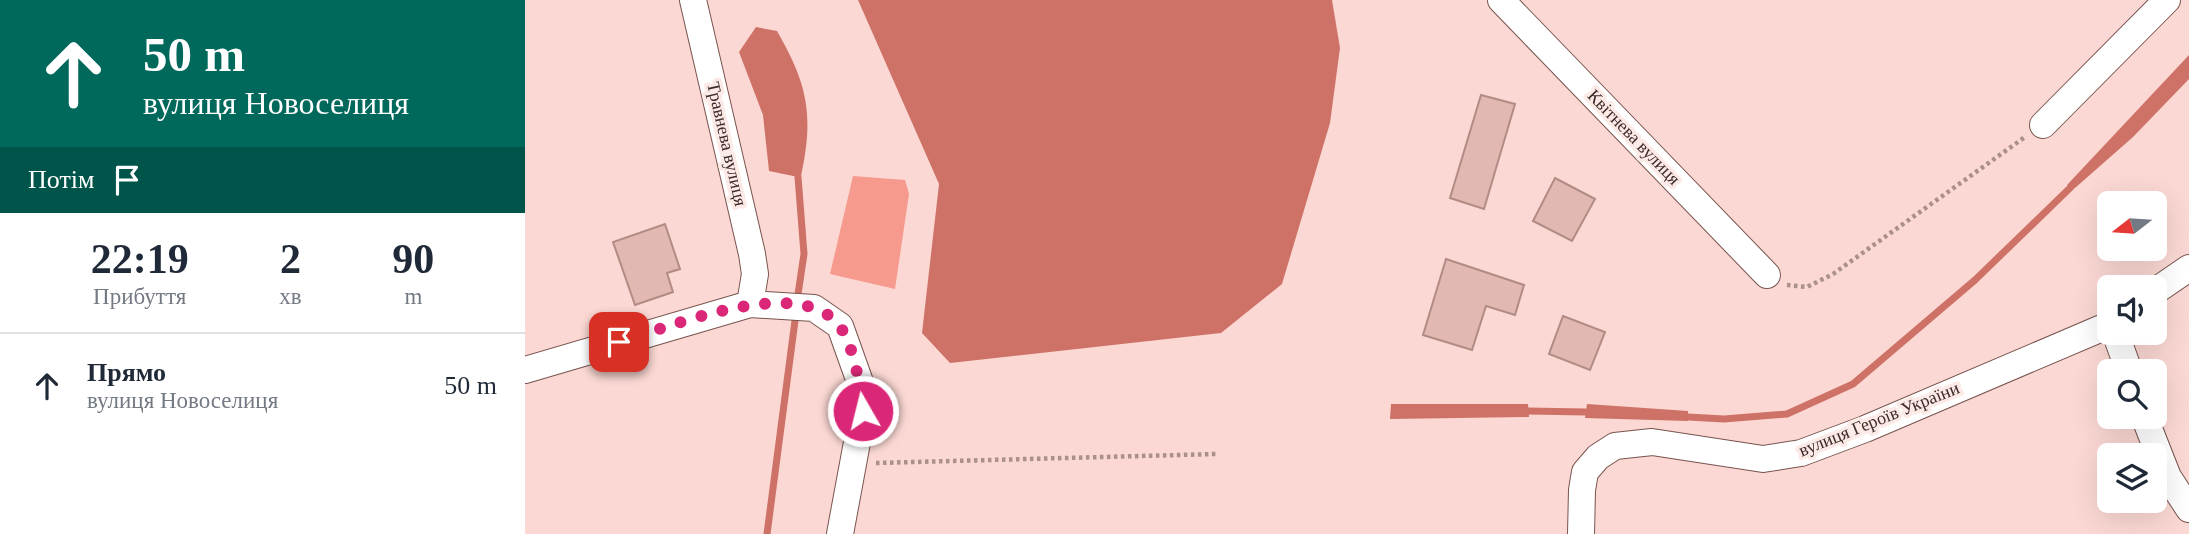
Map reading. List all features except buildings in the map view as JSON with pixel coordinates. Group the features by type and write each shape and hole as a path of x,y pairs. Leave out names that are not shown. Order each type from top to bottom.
{"street":[{"name":"Травнева вулиця","path":"693,0 752,254 751,296"},
{"name":"Квітнева вулиця","path":"1501,0 1767,275"},
{"path":"2043,125 2167,0"},
{"path":"2167,283 2189,268"},
{"path":"525,370 751,296 814,308 840,326 860,382 863,411 840,534"},
{"name":"вулиця Героїв України","path":"1581,534 1585,472 1598,457 1615,446 1652,442 1763,459 1801,453 1865,429 2097,330"},
{"path":"2149,429 2168,477 2189,509"}],"path":[{"path":"1767,275 1784,284 1807,287 1833,274 2043,125"},
{"path":"854,463 1216,454"}],"shaded area":[{"path":"858,0 1332,0 1340,48 1330,123 1282,284 1221,333 950,363 922,333 939,184"},
{"path":"756,27 777,31 802,85 807,135 801,176 798,177 769,171 763,115 739,52"},
{"path":"2189,55 2189,79 2133,137 2075,188 2067,185"},
{"path":"853,176 905,180 909,194 895,289 830,274"},
{"path":"1391,404 1528,404 1529,417 1390,419"},
{"path":"1587,404 1688,411 1688,421 1585,418"}],"waterway":[{"path":"797,301 804,254 798,177"},
{"path":"1688,417 1724,419 1787,414 1853,384 1975,280 2071,187"},
{"path":"767,534 796,313"},
{"path":"1528,411 1586,412"}],"route":[{"path":"619,342 750,304 814,308 826,313 840,326 860,382 863,411"}]}
